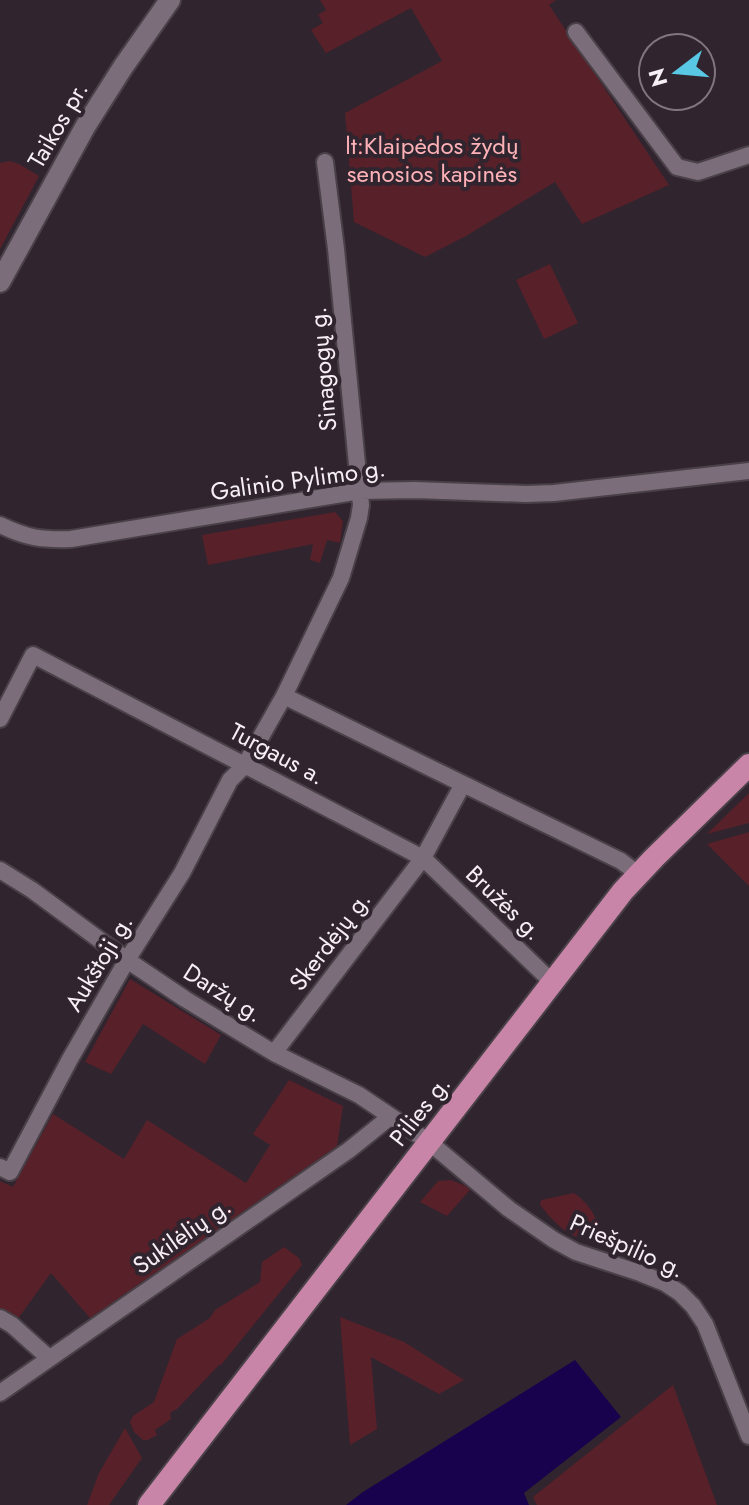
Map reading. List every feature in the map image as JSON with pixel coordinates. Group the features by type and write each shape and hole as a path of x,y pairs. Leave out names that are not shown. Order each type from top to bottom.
{"main road":[{"name":"Pilies g.","path":"149,1505 638,874 749,765"}],"street":[{"name":"Taikos pr.","path":"0,282 85,127 170,0"},
{"path":"576,32 677,167 698,172 749,155"},
{"name":"Sinagogų g.","path":"230,780 245,765 284,696 341,578 359,518 360,491 325,162"},
{"name":"Galinio Pylimo g.","path":"0,525 21,536 71,539 360,491 554,493 749,471"},
{"name":"Turgaus a.","path":"0,719 33,655 423,858"},
{"path":"284,696 621,861 638,874"},
{"name":"Aukštoji g.","path":"5,1169 127,960 182,873 230,780"},
{"path":"423,858 463,784"},
{"name":"Bružės g.","path":"423,858 552,982"},
{"name":"Skerdėjų g.","path":"274,1053 423,858"},
{"name":"Daržų g.","path":"0,870 185,999 274,1053 359,1095 429,1142"},
{"name":"Sukilėlių g.","path":"0,1393 349,1150 390,1117"},
{"name":"Priešpilio g.","path":"429,1142 509,1209 554,1240 576,1252 665,1283 680,1293 705,1324 749,1436"},
{"path":"0,1318 49,1358"}],"green space":[{"name":"lt:Klaipėdos žydų senosios kapinės","path":"320,0 556,0 549,5 669,185 582,224 555,182 425,257 354,222 345,113 442,61 411,8 326,53 311,30 323,23 318,15 326,10"},
{"path":"10,161 39,176 0,249 0,163"},
{"path":"550,264 578,323 544,339 516,280"},
{"path":"335,512 343,521 340,543 327,540 320,563 310,560 313,544 208,565 202,535"},
{"path":"749,793 749,823 707,834"},
{"path":"749,832 749,886 707,844"},
{"path":"130,979 221,1035 205,1064 143,1024 111,1074 85,1062"},
{"path":"289,1080 343,1106 337,1146 90,1318 51,1273 17,1320 0,1310 0,1181 13,1187 53,1114 124,1159 147,1120 246,1183 270,1145 253,1134"},
{"path":"451,1180 470,1190 447,1216 420,1202 438,1181"},
{"path":"574,1193 596,1220 599,1230 591,1236 583,1238 567,1232 540,1205 541,1200"},
{"path":"284,1247 299,1258 302,1265 221,1365 170,1413 171,1419 155,1430 157,1435 143,1440 134,1432 130,1422 133,1416 154,1402 177,1339 260,1282 262,1262"},
{"path":"340,1317 404,1342 464,1380 439,1394 371,1357 377,1429 350,1445"},
{"path":"673,1385 717,1505 537,1505 533,1497"},
{"path":"125,1428 142,1458 109,1505 87,1505 99,1473"}],"shaded area":[{"path":"575,1360 621,1417 524,1493 529,1505 346,1505 363,1492"}]}
